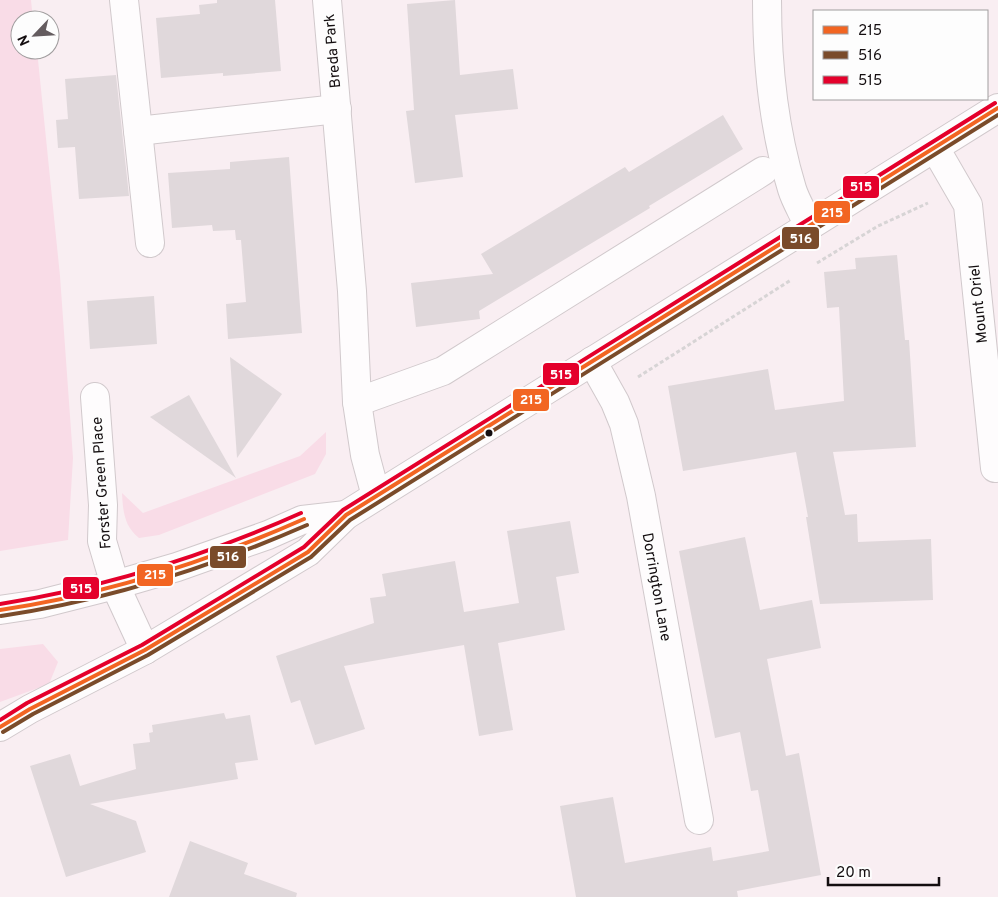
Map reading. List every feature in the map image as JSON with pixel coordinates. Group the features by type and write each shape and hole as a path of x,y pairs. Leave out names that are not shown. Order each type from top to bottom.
{"main road":[{"path":"124,0 150,243"},
{"name":"Breda Park","path":"327,0 352,291 357,402 365,455 376,496"},
{"path":"767,0 767,47 780,134 792,190 810,227"},
{"path":"0,727 30,709 145,650 308,552 346,515 998,108"},
{"path":"138,131 337,109"},
{"name":"Mount Oriel","path":"935,148 968,205 995,468"},
{"path":"357,402 443,371 763,171"},
{"name":"Dorrington Lane","path":"592,361 615,402 624,424 640,496 699,820"},
{"name":"Forster Green Place","path":"95,397 103,505 102,541 115,585 145,650"},
{"path":"0,610 40,604 177,567 302,520 346,515"}],"path":[{"path":"810,268 878,226 933,200"},
{"path":"634,379 793,278"}],"shaded area":[{"path":"0,0 31,0 32,10 10,10 10,60 38,60 60,276 73,458 68,540 0,551"},
{"path":"326,432 326,454 315,474 159,535 139,538 127,523 122,493 143,513 300,456"},
{"path":"43,644 58,662 49,684 0,702 0,649"}],"building":[{"path":"217,0 275,0 281,71 223,76 223,73 161,78 156,18 200,14 199,5 217,3"},
{"path":"455,0 460,75 513,69 518,109 455,115 463,177 415,183 406,111 414,110 407,4"},
{"path":"116,75 129,196 79,199 75,147 58,148 56,120 68,119 65,79"},
{"path":"723,115 743,149 649,206 650,208 479,311 480,319 416,327 411,283 493,274 481,254 625,167 629,172"},
{"path":"289,157 302,333 228,339 226,304 246,302 241,240 236,240 235,230 213,231 212,225 172,228 168,173 230,169 230,162"},
{"path":"897,255 905,340 909,340 916,447 833,452 845,515 857,514 858,542 931,539 933,600 820,604 806,517 808,517 796,452 683,471 668,386 768,369 775,410 844,401 839,307 827,308 824,272 856,269 855,258"},
{"path":"154,296 157,344 90,349 87,301"},
{"path":"230,357 282,394 237,458"},
{"path":"189,395 236,478 150,417"},
{"path":"570,521 579,573 556,577 565,630 498,643 513,730 479,736 464,645 344,666 365,729 315,745 300,700 291,703 276,656 374,623 370,598 386,596 382,574 455,561 464,612 519,603 507,531"},
{"path":"745,537 760,610 812,600 821,648 767,659 786,756 799,753 821,875 737,891 738,897 576,897 560,806 613,797 625,863 711,847 713,861 769,851 758,790 751,791 740,732 715,738 679,551"},
{"path":"224,713 226,719 250,715 258,760 235,763 238,779 90,804 136,821 146,852 66,877 30,766 70,754 80,786 136,769 133,744 150,742 149,733 153,732 152,725"},
{"path":"190,841 248,863 244,874 297,893 296,897 169,897"}],"transit line":[{"name":"515","path":"0,720 27,703 142,645 304,547 343,510 995,103"},
{"name":"215","path":"0,727 30,709 145,650 308,552 346,515 998,108"},
{"name":"516","path":"3,732 33,714 148,655 311,557 350,520 998,115"},
{"name":"515","path":"0,604 77,589 153,568 229,543 301,513"},
{"name":"215","path":"0,610 39,604 155,575 231,549 304,519"},
{"name":"516","path":"1,616 40,610 157,581 233,555 307,525"}]}
